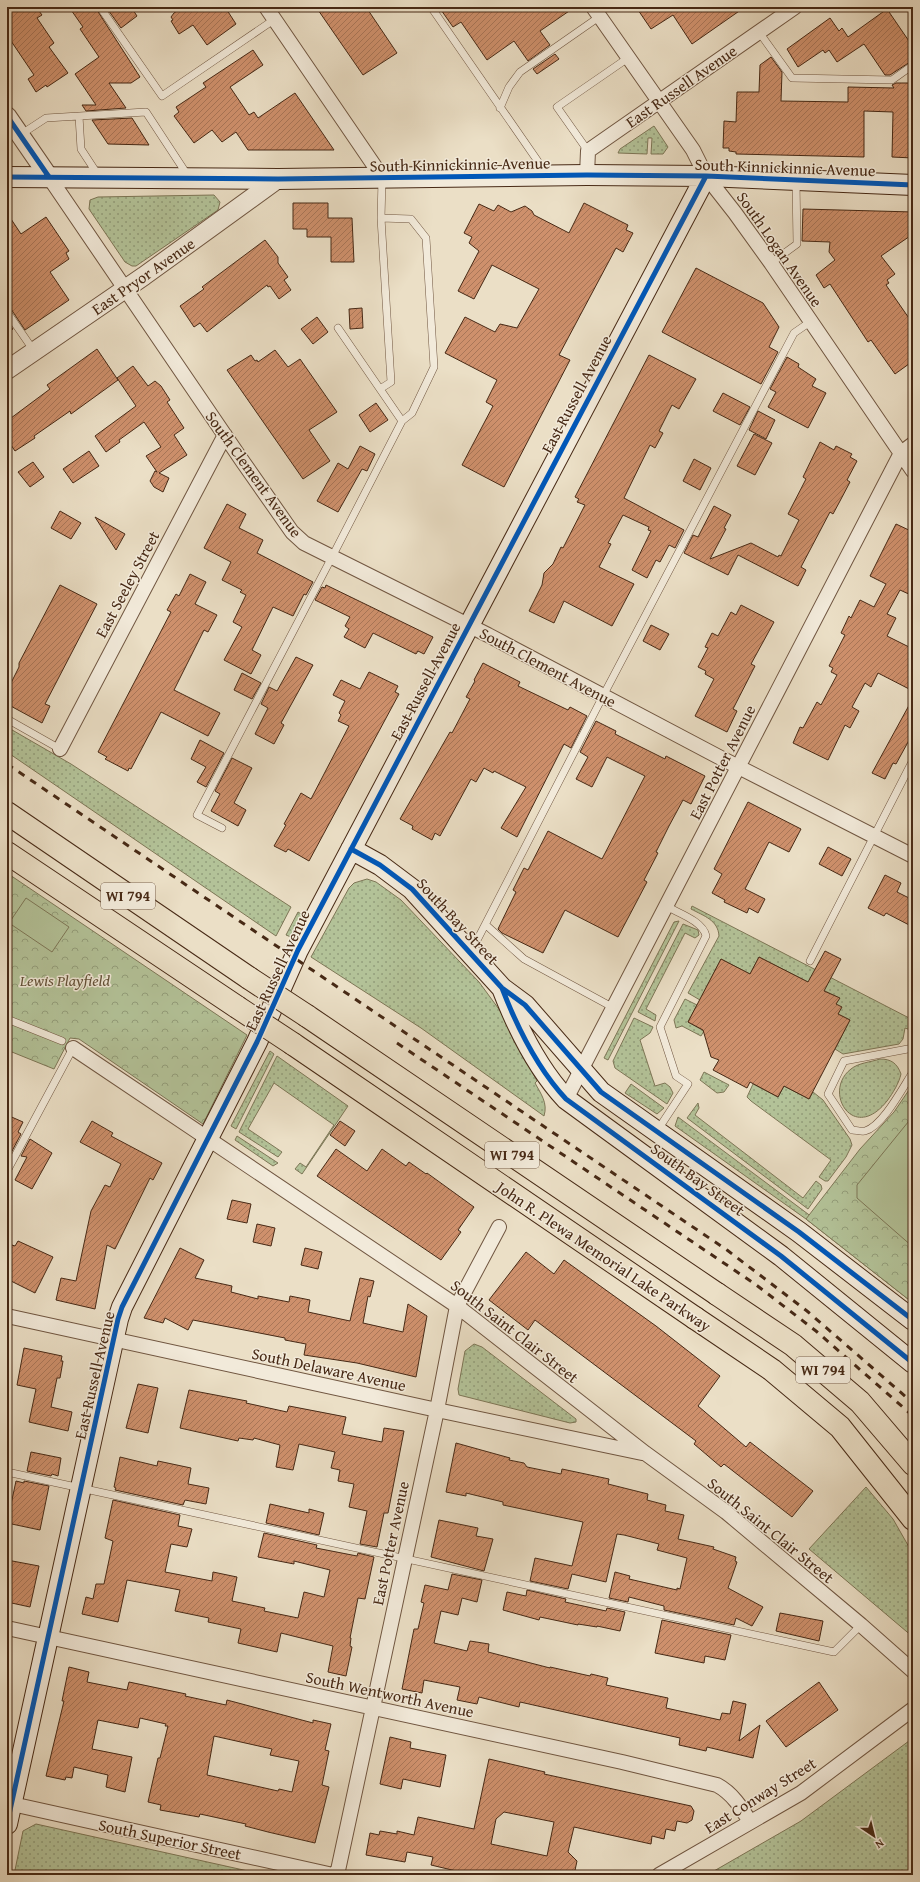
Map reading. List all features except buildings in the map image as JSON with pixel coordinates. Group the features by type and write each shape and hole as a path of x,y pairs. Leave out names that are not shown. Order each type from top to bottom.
{"main road":[{"name":"South Kinnickinnic Avenue","path":"7,177 278,179 587,175 706,176 913,185"},
{"name":"East Russell Avenue","path":"7,1824 9,1804 49,1637 122,1307 257,1042 298,950 706,176"},
{"name":"John R. Plewa Memorial Lake Parkway","path":"7,813 793,1345 860,1402 913,1464"},
{"name":"South Bay Street","path":"351,849 380,864 412,889 502,988 525,1005 580,1070 601,1092 656,1133 799,1232 913,1320"},
{"name":"John R. Plewa Memorial Lake Parkway","path":"7,853 294,1044 772,1370 840,1427 908,1512 913,1526"},
{"name":"South Bay Street","path":"502,988 512,1015 543,1070 566,1099 781,1256 913,1362"},
{"path":"781,1256 799,1232"}],"street":[{"path":"266,7 382,177"},
{"name":"East Russell Avenue","path":"588,151 795,7"},
{"name":"South Logan Avenue","path":"596,12 693,150 706,176 771,263 913,471"},
{"name":"South Clement Avenue","path":"7,116 292,532 304,543 913,856"},
{"path":"587,175 588,151"},
{"name":"East Pryor Avenue","path":"7,370 125,289 278,179"},
{"name":"East Seeley Street","path":"60,749 225,435"},
{"name":"East Potter Avenue","path":"566,1099 901,453 913,444"},
{"name":"South Saint Clair Street","path":"68,1044 208,1140 457,1306 645,1453 726,1512 861,1625 913,1672"},
{"name":"East Potter Avenue","path":"337,1875 437,1410 457,1306 499,1227"},
{"name":"South Delaware Avenue","path":"7,1316 437,1410 645,1453"},
{"name":"South Wentworth Avenue","path":"7,1628 622,1762 717,1785 736,1800 750,1822"},
{"name":"East Conway Street","path":"659,1875 801,1793 913,1709"},
{"name":"South Superior Street","path":"9,1804 333,1875"}],"lane":[{"path":"100,7 162,96 275,19"},
{"path":"431,7 547,176"},
{"path":"500,108 508,87 520,72 596,12"},
{"path":"759,32 792,78 892,80 913,65"},
{"path":"588,151 557,106 628,58"},
{"path":"20,135 46,118 146,112 189,178"},
{"path":"79,116 81,149 100,177"},
{"path":"380,389 391,382 381,218 382,177"},
{"path":"771,263 797,244 796,181"},
{"path":"222,828 197,815 402,420 412,414 434,367 426,238 411,219 381,218"},
{"path":"7,312 34,351"},
{"path":"471,953 603,696 794,333 810,322"},
{"path":"338,328 402,420"},
{"path":"7,719 60,749"},
{"path":"810,961 913,760"},
{"path":"656,1133 688,1084 676,1076 660,1027 706,936 704,929 699,925 666,906"},
{"path":"486,925 524,959 614,1008"},
{"path":"7,1019 68,1044 8,1168"},
{"path":"913,1048 844,1061 828,1094 852,1130 865,1131 876,1125 913,1072"},
{"path":"7,1472 834,1652 861,1625"}],"green space":[{"path":"654,126 668,147 663,154 651,154 652,138 648,138 647,154 618,153 620,149"},
{"path":"214,195 220,202 218,210 136,266 132,266 125,262 89,209 90,200 98,197"},
{"path":"7,727 71,764 291,907 276,936 7,752"},
{"name":"Lewis Playfield","path":"7,873 247,1035 203,1124 79,1039 70,1038 54,1069 7,1050"},
{"path":"367,879 376,882 401,900 479,982 501,1012 537,1081 535,1083 542,1095 545,1107 544,1116 421,1028 311,957 349,888 354,883"},
{"path":"26,898 69,927 52,952 9,923"},
{"path":"692,906 913,1020 913,1031 905,1028 903,1039 899,1044 843,1054 835,1049 850,1020 838,1014 836,1004 839,998 759,957 750,974 721,959 700,1000 688,993 719,936 713,922 691,909"},
{"path":"298,912 303,915 291,937 286,935"},
{"path":"679,921 608,1060 604,1058 674,922"},
{"path":"683,924 698,930 699,935 695,938 685,933 646,1009 656,1015 655,1021 638,1012"},
{"path":"685,999 697,1005 688,1022 704,1031 701,1036 682,1026 676,1028 674,1020"},
{"path":"634,1018 653,1027 650,1033 640,1040 655,1086 665,1083 670,1087 673,1093 667,1104 615,1068 613,1061"},
{"path":"270,1051 274,1054 236,1129 231,1126"},
{"path":"277,1056 348,1106 302,1174 295,1169 300,1163 306,1167 334,1125 274,1083 248,1129 282,1152 278,1157 239,1132"},
{"path":"880,1059 893,1062 898,1067 901,1074 894,1091 887,1101 875,1113 863,1117 853,1116 845,1109 841,1100 840,1089 843,1078 854,1067"},
{"path":"704,1072 729,1085 724,1092 717,1093 700,1080"},
{"path":"631,1084 664,1108 657,1114 625,1093"},
{"path":"753,1084 778,1097 784,1086 809,1099 813,1092 823,1100 850,1139 852,1145 846,1157 828,1181 825,1181 819,1177 831,1160 751,1101 747,1097"},
{"path":"913,1084 913,1303 806,1219 860,1149 894,1112"},
{"path":"698,1103 699,1108 695,1115 803,1198 816,1181 821,1185 822,1189 808,1209 687,1118"},
{"path":"913,1116 913,1247 857,1198 857,1185"},
{"path":"678,1117 820,1223 913,1303 806,1219 675,1126"},
{"path":"237,1136 278,1163 273,1166 235,1140"},
{"path":"474,1344 482,1347 576,1419 576,1422 570,1423 459,1395 458,1389 465,1351"},
{"path":"866,1487 893,1519 913,1554 913,1637 809,1549"},
{"path":"913,1738 913,1875 707,1875 801,1821"},
{"path":"36,1824 266,1875 14,1875 23,1831"}],"railway":[{"path":"7,764 727,1250 807,1311 913,1403"},
{"path":"397,1043 755,1284 816,1331 913,1416"}],"cycle path":[{"path":"7,116 49,177"},
{"path":"7,177 278,179 587,175 706,176 913,185"},
{"path":"7,1824 118,1319 122,1307 257,1042 298,950 706,176"},
{"path":"351,849 380,865 412,889 502,988 525,1005 601,1092 799,1232 913,1320"},
{"path":"502,988 521,1032 537,1061 566,1099 781,1256 913,1363"}]}
